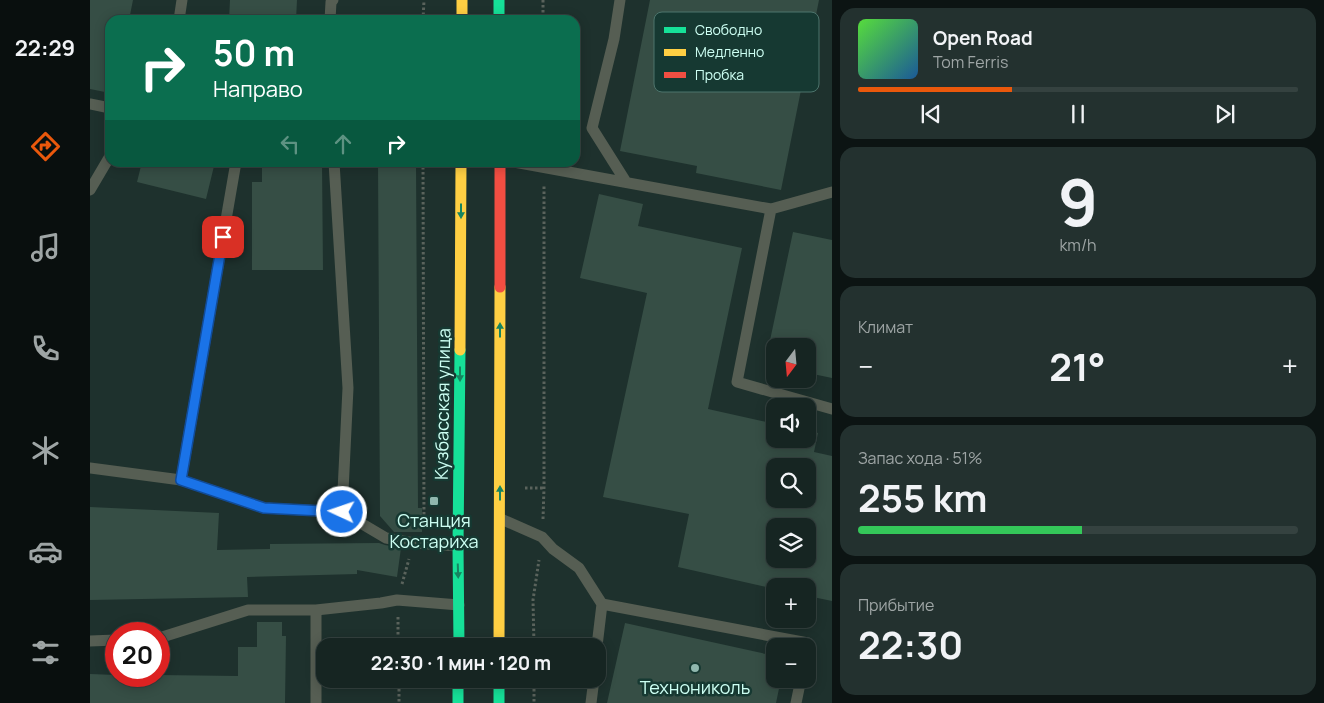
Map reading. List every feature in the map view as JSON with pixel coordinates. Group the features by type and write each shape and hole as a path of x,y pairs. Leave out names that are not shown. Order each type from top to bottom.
{"main road":[{"path":"462,0 462,15"},
{"path":"499,0 499,15"},
{"name":"Кузбасская улица","path":"458,638 461,167"},
{"path":"499,638 500,167"},
{"path":"458,688 458,703"},
{"path":"499,688 499,703"}],"lane":[{"path":"180,15 182,0"},
{"path":"330,15 331,2 333,0"},
{"path":"620,0 614,39 592,128 626,182"},
{"path":"90,104 105,107"},
{"path":"90,190 105,164"},
{"path":"181,480 235,167"},
{"path":"334,167 348,388 342,512"},
{"path":"539,167 771,208 832,192"},
{"path":"771,208 737,382 832,409"},
{"path":"90,468 181,480 264,508 342,512 386,538 458,546"},
{"path":"500,518 542,537 553,549 579,568 602,604 598,638"},
{"path":"170,635 248,610 316,610 397,600 459,605"},
{"path":"602,604 782,638"},
{"path":"316,610 316,703"},
{"path":"90,641 105,640"},
{"path":"591,703 593,688"},
{"path":"796,703 799,688"}],"path":[{"path":"423,15 424,0"},
{"path":"543,0 543,15"},
{"path":"398,638 397,600 414,542 424,528 423,167"},
{"path":"534,638 534,600 542,537 544,488 544,168"},
{"path":"399,688 399,703"},
{"path":"534,688 534,703"}],"building":[{"path":"90,0 133,0 130,15 105,15 105,92 90,89"},
{"path":"230,0 297,0 296,15 229,15"},
{"path":"650,0 819,0 817,12 654,12 654,92 801,92 781,190 696,173 697,166 620,151"},
{"path":"141,167 214,167 206,199 137,182"},
{"path":"262,167 322,167 323,270 252,270 252,182 262,182"},
{"path":"378,167 416,167 418,508 422,508 422,532 394,532 380,516"},
{"path":"599,194 643,204 638,226 742,248 708,409 766,422 766,448 815,448 814,452 832,456 832,601 816,598 816,578 766,578 766,587 678,567 689,514 603,497 647,293 580,278"},
{"path":"793,232 832,240 832,378 816,375 816,338 771,338"},
{"path":"90,507 219,513 217,550 270,549 270,544 379,543 401,548 397,577 357,570 357,574 247,577 248,597 90,600"},
{"path":"257,622 282,622 282,636 286,636 285,703 90,703 90,674 105,675 105,687 170,687 170,675 238,676 238,647 257,647"},
{"name":"Технониколь","path":"625,623 766,654 766,688 779,688 776,703 607,703"}],"traffic: fast":[{"path":"499,0 499,15"},
{"path":"459,638 460,350"},
{"path":"458,688 458,703"},
{"path":"499,688 499,703"}],"traffic: slow":[{"path":"462,0 462,15"},
{"path":"460,350 461,167"},
{"path":"499,638 500,287"}],"traffic: jam":[{"path":"500,167 500,287"}],"place":[{"name":"Станция Костариха","path":"434,501"},
{"name":"Технониколь","path":"695,668"}],"route":[{"path":"223,237 181,480 264,508 342,512"}]}
